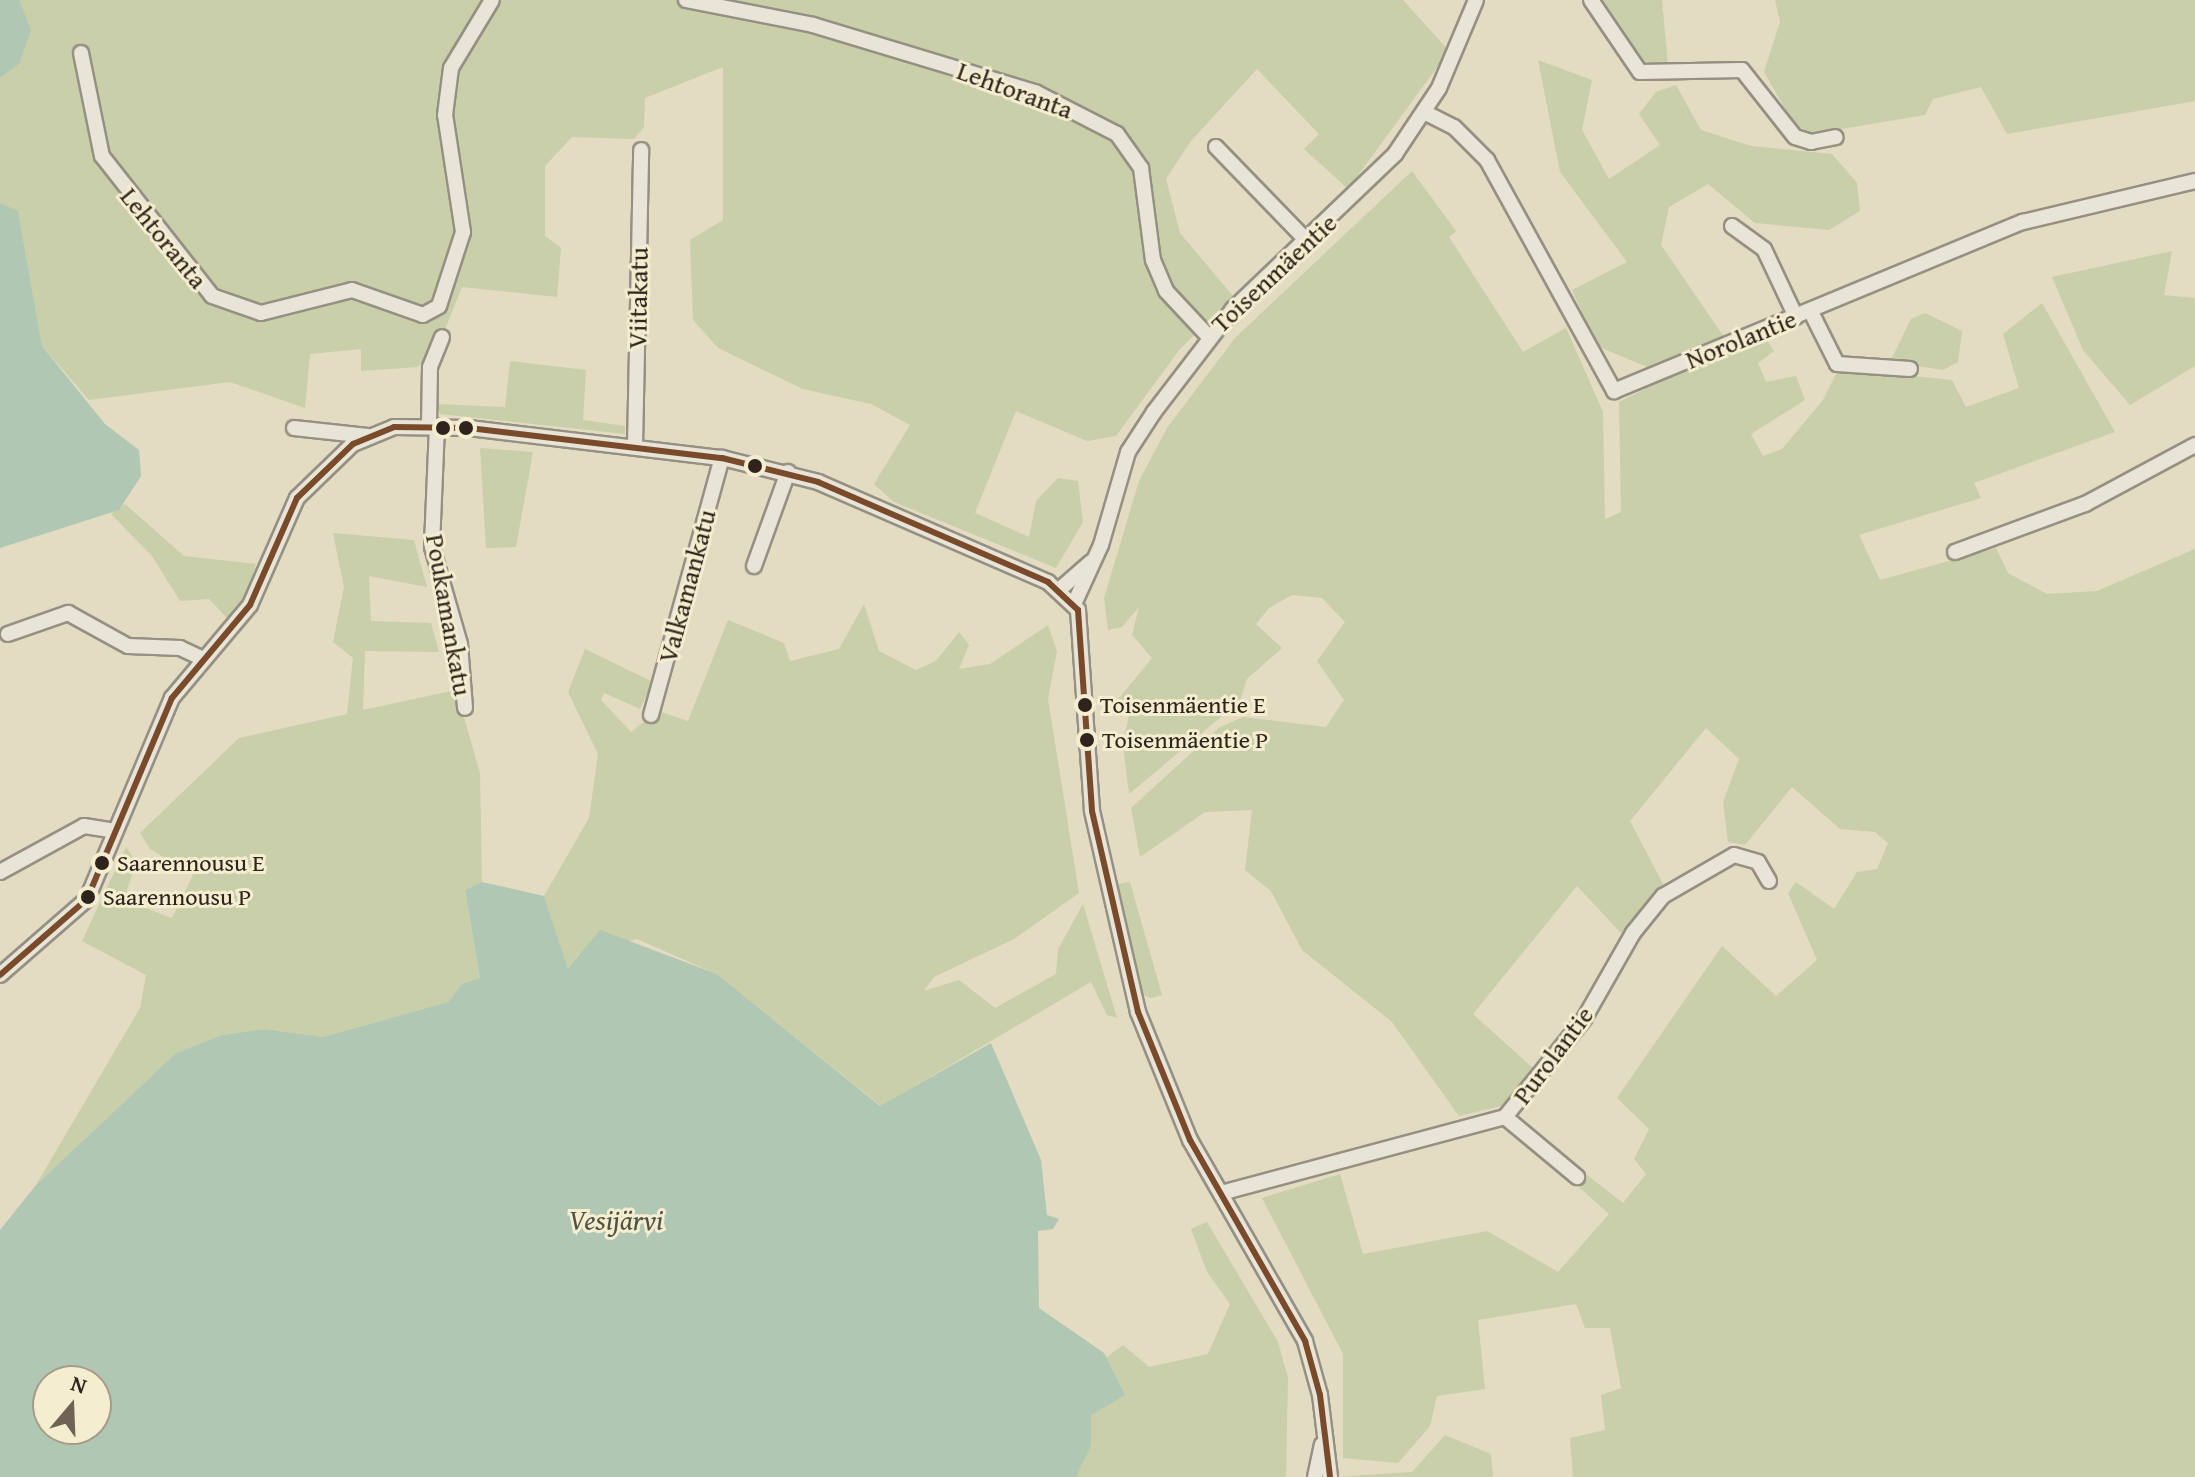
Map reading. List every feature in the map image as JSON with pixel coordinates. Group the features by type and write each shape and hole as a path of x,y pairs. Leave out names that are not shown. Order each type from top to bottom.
{"street":[{"name":"Lehtoranta","path":"81,53 102,156 212,296 261,313 352,290 423,315 439,306 463,232 445,115 451,68 492,0"},
{"name":"Lehtoranta","path":"686,0 813,25 1035,92 1117,134 1141,168 1153,260 1166,291 1208,336"},
{"name":"Toisenmäentie","path":"1074,604 1094,559 1128,452 1208,336 1308,242 1426,113 1476,0"},
{"path":"1591,0 1640,72 1742,70 1795,137 1811,142 1836,137"},
{"name":"Norolantie","path":"1426,113 1454,127 1487,160 1614,391 2023,222 2195,181"},
{"path":"1216,147 1308,242"},
{"name":"Viitakatu","path":"635,446 641,150"},
{"path":"1732,226 1764,249 1796,317"},
{"path":"1811,312 1837,364 1910,369"},
{"name":"Poukamankatu","path":"442,337 430,367 432,547 460,644 465,708"},
{"path":"294,428 368,436 433,425 722,458 788,472 1060,589 1074,604 1092,811 1124,962 1155,1059 1221,1193 1305,1341 1330,1477"},
{"path":"0,975 87,899 172,698 201,658 250,605 297,498 324,466 368,436"},
{"path":"1955,552 2085,504 2195,445"},
{"name":"Valkamankatu","path":"651,715 722,458"},
{"path":"754,566 788,472"},
{"path":"1060,589 1094,559"},
{"path":"8,634 68,613 128,646 180,648 201,658"},
{"path":"0,872 84,826 114,831"},
{"name":"Purolantie","path":"1221,1193 1505,1117 1584,1019 1633,933 1663,896 1734,855 1758,862 1769,881"},
{"path":"1505,1117 1577,1177"},
{"path":"1315,1477 1325,1437"}],"shaded area":[{"path":"19,0 1403,0 1449,51 1348,189 1304,149 1319,134 1257,69 1191,141 1166,179 1180,233 1233,296 1180,349 1116,436 1087,441 1016,411 975,513 1029,537 1036,501 1058,478 1078,481 1083,522 1056,568 894,502 874,484 910,425 871,404 803,389 718,348 693,320 690,240 723,220 723,67 645,98 644,127 634,139 572,137 545,166 545,236 561,248 557,297 462,287 442,337 418,367 361,371 361,349 310,354 305,408 230,382 89,400 42,346 18,212 0,203 0,78 19,64"},
{"path":"1603,0 1662,0 1668,65 1646,66"},
{"path":"1775,0 2195,0 2195,101 2007,134 1981,87 1933,99 1925,115 1812,134 1794,124 1764,72 1780,22"},
{"path":"1538,60 1592,80 1582,130 1609,179 1660,145 1639,114 1656,92 1676,85 1701,130 1751,146 1832,154 1857,183 1860,211 1829,230 1755,223 1708,184 1669,207 1661,245 1724,337 1647,367 1597,346 1572,290 1627,262 1560,172"},
{"path":"1412,171 1456,231 1449,237 1523,352 1566,328 1603,412 1605,519 1621,512 1619,402 1691,366 1765,337 1774,351 1758,363 1766,382 1796,376 1805,400 1751,434 1763,456 1782,449 1823,400 1839,368 1952,380 1966,407 2019,388 2003,334 2042,303 2115,432 1974,483 1981,498 1859,535 1880,580 1996,548 2008,573 2047,594 2097,591 2195,549 2195,1477 1573,1477 1570,1438 1605,1430 1601,1395 1621,1388 1610,1328 1585,1328 1576,1304 1478,1320 1485,1389 1437,1396 1430,1426 1398,1463 1343,1458 1343,1354 1262,1198 1340,1174 1363,1254 1487,1231 1558,1272 1609,1214 1579,1187 1587,1175 1623,1203 1646,1174 1634,1159 1649,1129 1617,1098 1722,946 1776,996 1817,960 1788,893 1796,882 1834,909 1857,872 1877,869 1888,843 1875,832 1840,829 1792,787 1745,845 1728,842 1723,802 1739,759 1706,728 1630,821 1663,884 1621,933 1577,886 1473,1014 1534,1069 1501,1106 1459,1116 1392,1022 1302,950 1271,891 1245,870 1252,810 1205,812 1140,857 1131,808 1220,727 1243,717 1326,727 1344,700 1317,661 1345,622 1322,598 1292,595 1269,608 1256,624 1282,648 1247,679 1240,701 1129,794 1123,745 1129,715 1116,702 1152,658 1132,635 1139,607 1122,627 1108,630 1104,598 1139,481 1167,428 1235,338"},
{"path":"2172,251 2164,295 2195,298 2195,366 2130,405 2083,350 2052,277"},
{"path":"1925,313 1962,331 1958,362 1943,370 1890,362 1911,319"},
{"path":"510,361 586,370 583,420 625,426 625,434 440,414 435,404 505,407"},
{"path":"480,448 533,452 516,547 486,548"},
{"path":"125,504 184,556 256,564 247,594 228,619 209,599 180,601 152,556 111,514"},
{"path":"333,533 414,540 427,587 369,576 371,621 431,623 439,652 365,651 363,710 456,690 480,773 482,882 465,890 480,979 462,984 448,1002 323,1037 265,1029 222,1035 176,1053 36,1185 140,1008 146,975 82,941 126,847 136,862 124,900 172,918 193,875 150,849 140,833 239,738 347,714 353,658 333,642 344,587"},
{"path":"864,604 879,651 916,670 936,661 959,632 969,645 959,669 990,664 1048,625 1057,651 1048,699 1079,893 1014,939 934,977 924,991 959,980 995,1008 1056,974 1058,949 1083,904 1117,1018 1107,1015 1091,982 881,1106 717,974 637,939 580,953 568,968 544,896 589,818 598,754 568,692 585,649 653,682 640,709 604,693 601,700 631,732 658,711 688,721 728,620 784,643 790,661 839,649"},
{"path":"1130,882 1162,995 1151,998 1143,995 1117,884"},
{"path":"1207,1222 1278,1342 1288,1378 1286,1477 944,1477 1123,1345 1149,1367 1208,1354 1230,1304 1207,1272 1191,1229"},
{"path":"1445,1435 1491,1454 1493,1477 1336,1477 1412,1472"}],"water":[{"path":"0,0 19,0 31,30 19,64 0,78"},
{"path":"0,203 18,211 42,346 105,424 139,450 141,476 119,510 0,548"},
{"name":"Vesijärvi","path":"482,882 544,896 568,968 600,930 717,974 880,1106 991,1043 1041,1160 1047,1215 1059,1219 1053,1229 1038,1231 1039,1308 1104,1353 1125,1395 1091,1415 1091,1445 1076,1477 0,1477 0,1230 36,1185 176,1053 222,1035 265,1029 323,1037 448,1002 462,984 480,978 465,890"}],"transit line":[{"path":"0,975 87,899 172,698 250,605 297,498 353,444 394,427 469,428 722,458 818,482 1048,582 1078,610 1092,811 1138,1012 1190,1140 1305,1341 1320,1395 1330,1477"}],"place":[{"name":"Toisenmäentie E","path":"1085,705"},
{"name":"Toisenmäentie P","path":"1087,740"},
{"name":"Saarennousu E","path":"102,863"},
{"name":"Saarennousu P","path":"88,897"}]}
